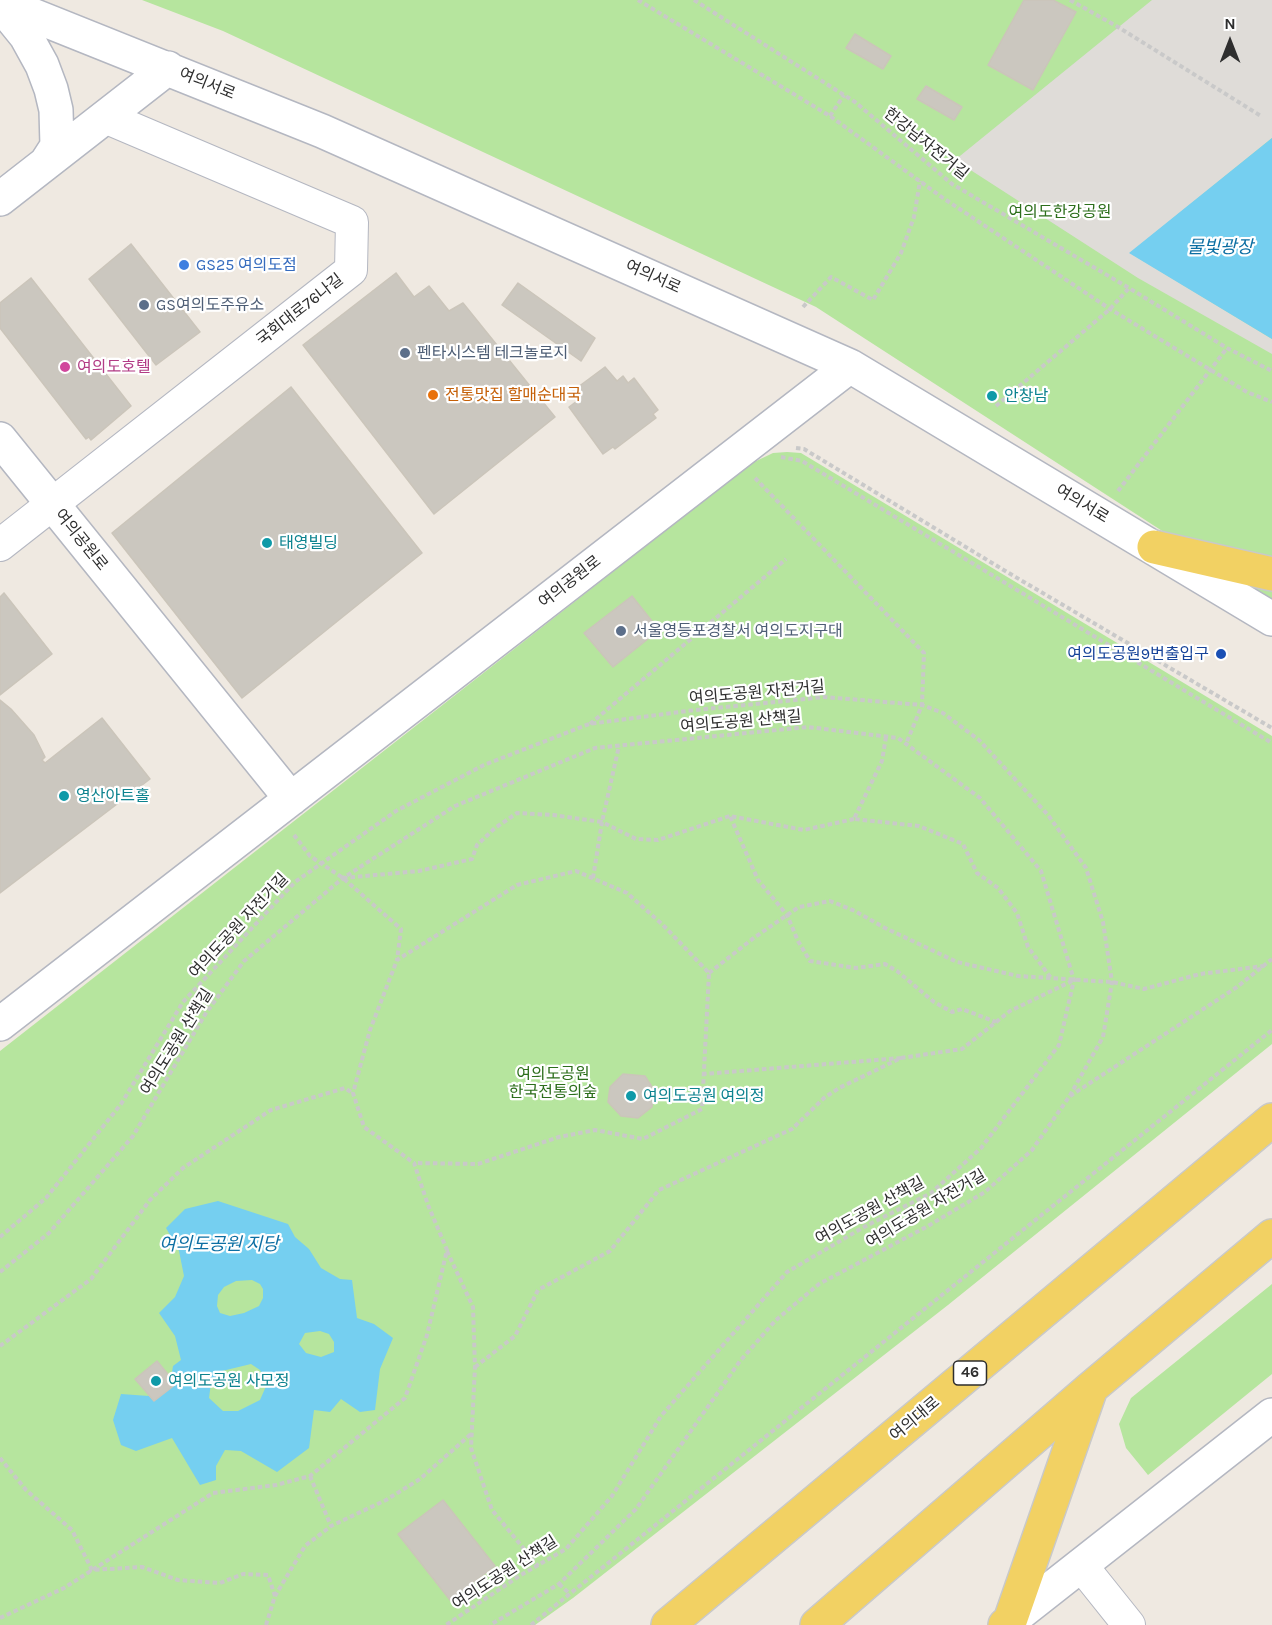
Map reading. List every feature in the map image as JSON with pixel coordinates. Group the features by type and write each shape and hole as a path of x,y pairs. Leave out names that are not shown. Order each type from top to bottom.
{"main road":[{"path":"1154,547 1272,574"},
{"name":"여의대로","path":"668,1625 1272,1120"},
{"path":"817,1625 1091,1388 1272,1236"},
{"path":"1007,1623 1091,1388"}],"street":[{"name":"여의서로","path":"0,3 322,130 850,366 1272,619"},
{"path":"0,3 26,36 42,65 51,89 56,110 57,146 46,163"},
{"path":"0,200 168,68"},
{"name":"국회대로76나길","path":"0,545 351,270 352,222 105,117"},
{"name":"여의공원로","path":"0,1024 850,366"},
{"name":"여의공원로","path":"0,439 291,799"},
{"path":"1007,1623 1272,1416"},
{"path":"1081,1565 1129,1625"}],"path":[{"path":"638,0 830,116 920,181 1110,309 1246,392 1272,402"},
{"name":"한강남자전거길","path":"694,0 855,102 952,184 1227,348 1272,371"},
{"path":"1070,0 1262,116"},
{"path":"830,116 844,95"},
{"path":"803,308 831,277 873,300 901,252 914,217 920,181"},
{"path":"996,406 1110,309 1129,288"},
{"path":"1101,515 1227,348"},
{"path":"794,448 804,449 1006,572 1272,728"},
{"path":"733,456 924,653 922,705 906,744"},
{"path":"777,456 802,461 1272,743"},
{"path":"589,724 786,559"},
{"name":"여의도공원 자전거길","path":"0,1237 45,1198 121,1104 183,1002 295,882 396,811 484,765 589,724 824,697 922,705 943,713 978,740 1048,815 1086,868 1103,922 1112,982 1102,1037 1069,1097 1032,1150 986,1192 819,1284 776,1320 740,1361 636,1509 559,1584 490,1625"},
{"name":"여의도공원 산책길","path":"0,1272 49,1233 134,1136 206,1013 244,961 343,878 455,806 595,748 808,727 897,738 980,798 1041,871 1074,980 1059,1045 981,1148 931,1193 864,1227 787,1272 661,1416 612,1496 566,1549 446,1625"},
{"path":"854,819 882,761 886,736"},
{"path":"593,878 602,822 619,746"},
{"path":"343,878 419,871 472,859 477,845 495,828 517,813 553,815 602,822 636,839 658,840 730,816 804,830 854,819 919,826 963,844 977,873 999,888 1017,913 1028,947 1051,979"},
{"path":"730,816 758,880 787,915 810,961 856,968 885,964 897,971 934,1002 952,1012 962,1009 996,1022"},
{"path":"301,846 310,856 343,878 401,929 397,960 370,1030 353,1093 364,1127 414,1163 478,1164 559,1137 595,1130 643,1139 702,1109 709,973 663,925 627,893 576,871 517,885 397,960"},
{"path":"709,973 755,937 799,907 830,902 855,911 957,962 1018,976 1112,982 1144,989 1200,974 1264,966"},
{"path":"1069,1097 1237,987 1272,959"},
{"path":"704,1074 901,1058 962,1049 1010,1011 1074,980"},
{"path":"531,1625 1272,1030"},
{"path":"475,1367 515,1336 538,1290 610,1251 659,1190 792,1128 824,1098 839,1088 901,1058"},
{"path":"0,1346 91,1279 150,1200 183,1168 271,1110 345,1088 353,1093"},
{"path":"414,1163 428,1205 473,1307 475,1367 471,1448 492,1510 538,1566"},
{"path":"0,1618 64,1588 213,1493 276,1485 310,1476 405,1398 427,1335 447,1251"},
{"path":"266,1625 276,1596 305,1546 331,1526 386,1500 420,1479 472,1433"},
{"path":"0,1458 26,1490 72,1530 92,1570"},
{"path":"310,1476 331,1526"},
{"path":"92,1570 142,1567 178,1580 220,1583 243,1574 268,1575 276,1596"},
{"path":"559,1584 570,1594"}],"green space":[{"name":"여의도한강공원","path":"142,0 1272,0 1272,602 816,307 223,31"},
{"name":"여의도공원 한국전통의숲","path":"773,453 801,453 1272,736 1272,1044 948,1305 573,1598 535,1625 0,1625 0,1051 752,463"},
{"path":"1272,1284 1272,1374 1148,1475 1126,1448 1119,1424 1131,1398"}],"shaded area":[{"path":"1152,0 1272,0 1272,138 1130,253 1272,339 1272,354 1138,278 955,160"}],"water":[{"name":"물빛광장","path":"1272,138 1272,339 1129,253"},
{"name":"여의도공원 지당","path":"218,1201 288,1224 295,1237 309,1249 321,1268 340,1279 352,1280 357,1318 374,1324 393,1338 380,1369 375,1410 360,1412 341,1399 330,1412 314,1410 309,1448 277,1472 241,1451 225,1450 216,1466 216,1480 200,1485 172,1438 136,1451 121,1445 113,1420 121,1394 149,1396 154,1401 175,1384 171,1378 173,1366 181,1360 175,1336 159,1313 175,1297 184,1276 179,1251 166,1228 185,1209","holes":["252,1280 260,1284 263,1289 263,1298 259,1306 230,1316 220,1313 217,1306 218,1295 224,1287 236,1281","320,1331 329,1334 334,1342 334,1352 321,1357 306,1353 299,1344 305,1333","251,1364 260,1370 267,1384 260,1400 238,1411 223,1411 209,1398 211,1383 222,1371"]}],"building":[{"path":"1024,0 1053,0 1076,12 1033,90 988,65"},
{"path":"855,34 891,56 883,69 846,48"},
{"path":"926,86 962,107 954,120 917,99"},
{"name":"GS여의도주유소","path":"131,244 200,332 156,365 89,279"},
{"path":"396,273 414,297 429,286 449,311 463,303 555,417 434,514 303,345"},
{"name":"여의도호텔","path":"31,278 131,406 91,440 89,437 86,439 0,328 0,303"},
{"path":"518,283 595,338 581,361 502,305"},
{"path":"605,367 617,381 623,376 628,383 634,378 658,410 653,414 656,418 615,449 613,447 603,454 569,407 577,401 570,393"},
{"name":"태영빌딩","path":"291,387 422,553 242,698 112,533"},
{"path":"4,593 52,654 0,695 0,597"},
{"name":"서울영등포경찰서 여의도지구대","path":"632,596 659,630 613,667 584,633"},
{"name":"영산아트홀","path":"0,700 34,735 45,757 42,760 45,763 102,718 150,779 0,893"},
{"name":"여의도공원 여의정","path":"623,1074 645,1076 654,1090 652,1107 638,1118 621,1116 608,1102 610,1087"},
{"name":"여의도공원 사모정","path":"157,1361 176,1384 154,1401 135,1379"},
{"path":"443,1500 495,1566 450,1600 398,1534"}],"place":[{"name":"GS25 여의도점","path":"184,265"},
{"name":"GS여의도주유소","path":"144,305"},
{"name":"펜타시스템 테크놀로지","path":"405,353"},
{"name":"여의도호텔","path":"65,367"},
{"name":"전통맛집 할매순대국","path":"433,395"},
{"name":"안창남","path":"992,396"},
{"name":"태영빌딩","path":"267,543"},
{"name":"서울영등포경찰서 여의도지구대","path":"621,631"},
{"name":"여의도공원9번출입구","path":"1221,654"},
{"name":"영산아트홀","path":"64,796"},
{"name":"여의도공원 여의정","path":"631,1096"},
{"name":"여의도공원 사모정","path":"156,1381"}]}
